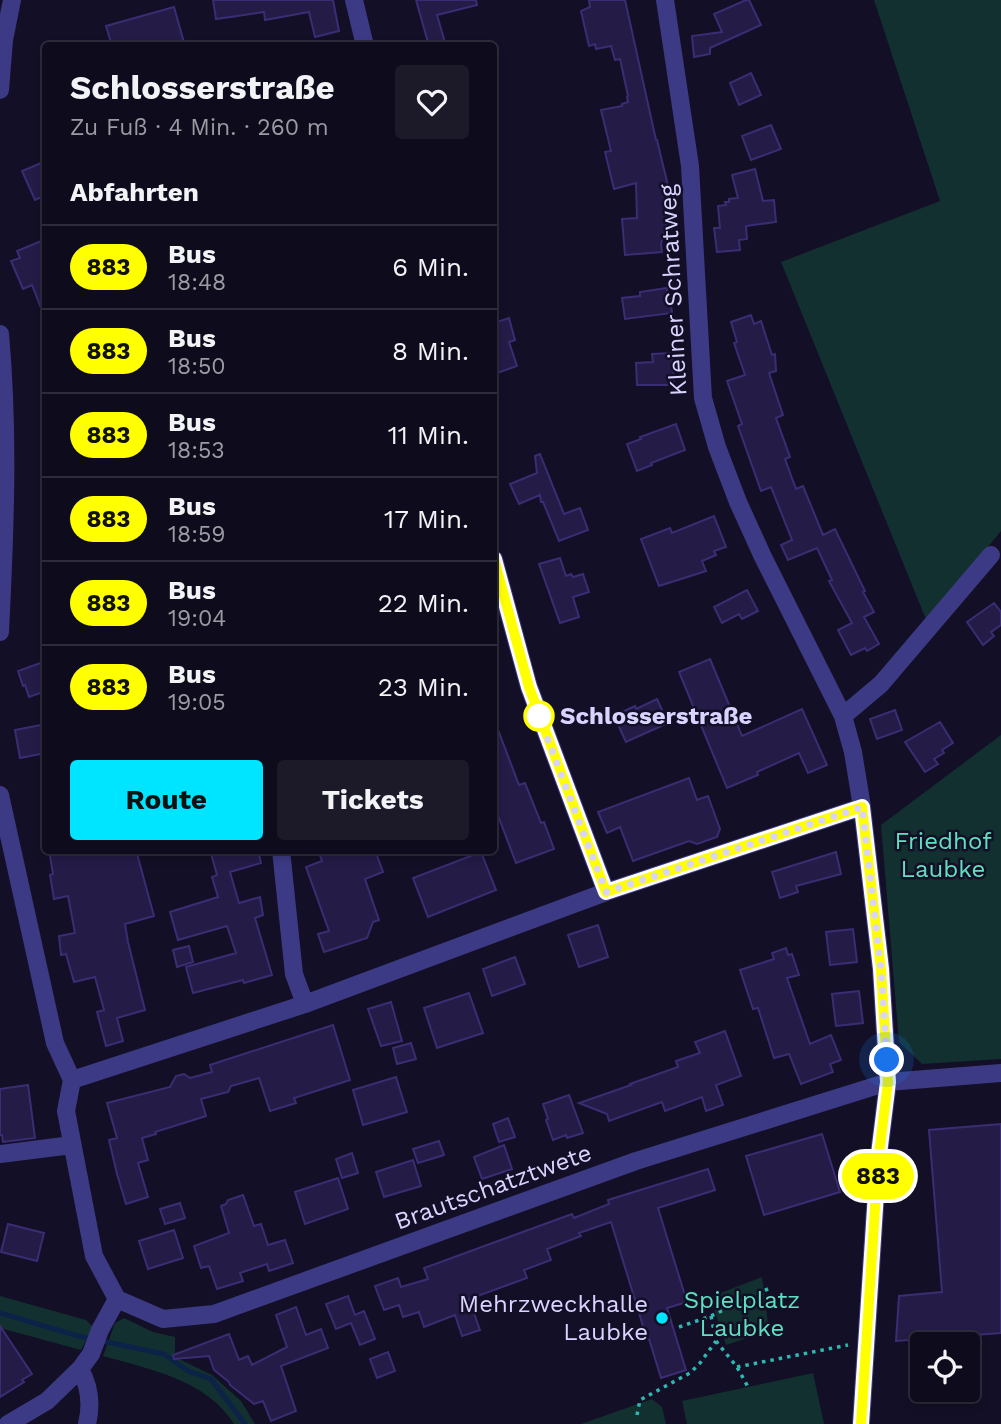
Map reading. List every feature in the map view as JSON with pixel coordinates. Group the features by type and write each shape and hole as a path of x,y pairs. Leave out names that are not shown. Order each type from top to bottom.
{"street":[{"path":"0,90 4,40 12,0"},
{"path":"354,0 364,42"},
{"name":"Kleiner Schratweg","path":"665,0 690,166 702,398 738,502 843,716 853,752 862,807 881,969 888,1082 878,1162 861,1424"},
{"path":"0,334 6,473 0,632"},
{"path":"843,716 881,684 991,555"},
{"path":"497,570 529,687 606,892"},
{"path":"0,795 55,1043 72,1080 66,1111 94,1256 117,1299 80,1369 47,1401 8,1424"},
{"path":"72,1080 305,1004 606,892 862,807"},
{"path":"281,854 295,974 305,1004"},
{"name":"Brautschatztwete","path":"117,1299 163,1319 214,1314 636,1161 888,1082 1001,1073"},
{"path":"0,1154 72,1145"},
{"path":"80,1369 89,1392 87,1424"}],"path":[{"path":"679,1326 711,1316 770,1288"},
{"path":"711,1316 716,1340 737,1367 748,1387"},
{"path":"637,1415 640,1400 690,1373 716,1340"},
{"path":"737,1367 867,1341"}],"green space":[{"path":"874,0 1001,0 1001,531 927,622 781,262 940,201"},
{"name":"Friedhof Laubke","path":"1001,735 1001,1059 922,1064 899,1042 881,825"},
{"name":"Spielplatz Laubke","path":"762,1277 769,1331 726,1345 710,1297"},
{"path":"0,1296 86,1320 93,1327 81,1350 0,1328"},
{"path":"124,1318 153,1332 175,1337 175,1357 212,1375 241,1401 255,1424 234,1424 223,1409 209,1397 176,1378 103,1356 115,1323"},
{"path":"813,1373 824,1424 687,1424 682,1401"},
{"path":"652,1399 662,1407 666,1424 581,1424"}],"building":[{"path":"213,0 333,0 339,31 315,37 309,12 265,20 264,12 216,19"},
{"path":"416,0 476,0 477,5 437,15 445,42 428,42"},
{"path":"589,0 625,0 669,190 670,209 661,244 662,252 625,255 622,219 637,218 636,183 614,189 605,152 611,151 601,110 622,106 628,102 628,96 620,59 615,60 611,46 596,49 595,44 589,46 581,11 590,7"},
{"path":"749,0 761,25 710,48 710,54 694,57 692,36 722,32 714,14"},
{"path":"174,7 184,42 111,42 106,26"},
{"path":"751,73 761,95 739,105 730,83"},
{"path":"771,125 781,149 751,160 742,136"},
{"path":"42,163 42,197 35,200 22,171"},
{"path":"755,169 763,201 774,200 776,222 746,226 747,239 739,240 740,250 717,252 714,228 720,228 718,206 726,205 725,202 729,202 729,199 738,198 732,175"},
{"path":"42,241 42,310 32,285 23,289 11,261 20,258 17,251"},
{"path":"667,288 672,313 625,319 622,298"},
{"path":"751,315 754,324 761,321 772,355 775,354 776,371 769,373 783,415 776,418 790,457 785,459 796,489 803,486 823,535 835,529 874,612 864,617 879,644 867,651 865,648 851,655 838,630 852,623 829,581 832,580 817,548 788,560 781,545 792,540 771,487 761,491 738,426 742,424 727,381 745,375 734,343 737,342 731,322"},
{"path":"509,318 515,340 509,342 517,366 497,373 497,322"},
{"path":"672,353 674,385 637,385 636,363 653,362 652,354"},
{"path":"676,424 685,450 637,471 627,444"},
{"path":"540,454 564,514 580,508 588,530 559,541 540,495 519,504 510,484 537,473 535,456"},
{"path":"714,516 726,547 714,551 716,555 702,561 706,571 659,586 641,539 670,528 672,533"},
{"path":"560,558 566,576 583,574 589,592 573,597 579,617 560,623 539,564"},
{"path":"747,590 758,611 742,619 739,614 722,623 714,607"},
{"path":"994,603 1001,612 1001,625 991,632 994,636 983,645 967,622"},
{"path":"710,659 742,736 802,709 827,765 808,773 799,753 727,788 679,672"},
{"path":"42,662 42,692 29,697 18,671"},
{"path":"657,699 668,723 626,742 614,716"},
{"path":"895,710 902,730 877,739 870,719"},
{"path":"940,722 953,743 934,759 938,764 925,772 905,742"},
{"path":"42,725 42,754 20,758 15,730"},
{"path":"497,727 519,785 525,783 554,849 516,863 497,813"},
{"path":"689,778 697,800 708,796 720,829 717,837 697,844 689,841 633,861 620,827 607,833 598,812"},
{"path":"836,852 841,874 796,886 798,892 780,898 772,872"},
{"path":"50,854 137,854 154,916 125,924 145,1010 117,1018 123,1041 106,1046 97,1012 104,1010 95,977 74,982 66,954 61,955 59,936 75,933 68,896 54,899 50,875 53,874"},
{"path":"211,854 259,854 261,863 230,872 239,903 260,897 263,915 255,918 272,975 193,993 186,967 236,953 227,926 178,940 170,912 218,897 212,877 217,875"},
{"path":"319,854 376,854 383,872 365,879 379,920 373,922 367,938 324,952 318,934 329,931 306,867 322,861"},
{"path":"482,854 496,890 428,917 413,878"},
{"path":"598,925 608,957 579,967 568,935"},
{"path":"853,929 857,962 830,965 826,932"},
{"path":"189,946 193,962 177,967 173,950"},
{"path":"786,948 788,955 792,954 799,975 787,978 810,1044 831,1035 841,1060 830,1064 833,1072 801,1084 789,1054 774,1058 758,1008 753,1009 740,970 774,959 772,953"},
{"path":"515,957 525,984 492,996 483,969"},
{"path":"859,991 863,1023 836,1026 832,994"},
{"path":"469,993 483,1033 437,1048 424,1008"},
{"path":"391,1002 402,1041 381,1046 368,1009"},
{"path":"333,1025 350,1080 294,1098 296,1103 270,1111 259,1078 231,1086 228,1092 201,1099 206,1116 142,1138 148,1160 138,1163 148,1197 126,1204 109,1140 117,1138 107,1103 170,1087 176,1076 184,1074 190,1078 212,1072 210,1065"},
{"path":"725,1031 741,1076 716,1085 723,1105 706,1111 702,1097 665,1111 662,1102 609,1121 607,1114 579,1103 678,1067 676,1061 700,1053 695,1042"},
{"path":"411,1043 416,1059 397,1064 393,1048"},
{"path":"396,1077 407,1112 363,1125 353,1090"},
{"path":"28,1085 35,1138 3,1142 0,1135 0,1089"},
{"path":"569,1095 583,1133 553,1140 543,1104"},
{"path":"508,1118 515,1137 499,1142 493,1124"},
{"path":"1001,1124 1001,1333 910,1332 910,1340 896,1341 899,1296 942,1292 929,1130"},
{"path":"822,1134 840,1192 764,1215 746,1156"},
{"path":"439,1141 444,1155 418,1163 413,1149"},
{"path":"504,1145 512,1169 482,1179 474,1157"},
{"path":"352,1153 358,1173 342,1178 336,1159"},
{"path":"413,1160 421,1186 384,1197 376,1172"},
{"path":"708,1169 715,1190 658,1208 687,1302 667,1308 686,1370 661,1378 611,1222 579,1233 581,1236 547,1249 551,1260 524,1270 527,1278 469,1299 480,1330 462,1336 455,1315 424,1327 419,1312 403,1317 399,1305 384,1310 375,1286 398,1278 401,1287 428,1279 424,1268 572,1214 574,1218 609,1204 608,1200"},
{"path":"338,1178 348,1209 305,1224 295,1192"},
{"path":"243,1195 254,1226 261,1224 268,1245 285,1240 293,1263 269,1271 267,1264 240,1273 243,1281 217,1289 209,1266 201,1268 194,1246 229,1233 221,1206 228,1200"},
{"path":"180,1203 185,1218 165,1224 160,1209"},
{"path":"8,1224 44,1233 37,1261 1,1252"},
{"path":"174,1230 183,1258 148,1269 139,1241"},
{"path":"348,1296 355,1315 364,1311 375,1339 360,1345 351,1323 336,1329 326,1304"},
{"path":"296,1307 306,1335 321,1329 328,1348 281,1366 296,1411 271,1421 263,1401 254,1404 230,1385 214,1370 209,1356 174,1359 173,1355 229,1334 239,1360 248,1356 252,1365 287,1347 276,1315"},
{"path":"0,1326 32,1374 0,1397"},
{"path":"388,1352 395,1371 377,1378 370,1359"}],"waterway":[{"path":"0,1313 78,1336 164,1354 188,1371 211,1379 245,1424"}],"bus line":[{"name":"883","path":"497,570 529,687 606,892 862,807 881,969 888,1082 878,1162 861,1424"}],"place":[{"name":"Schlosserstraße","path":"539,716"},
{"name":"Mehrzweckhalle Laubke","path":"662,1318"}],"route":[{"path":"539,716 606,892 862,807 881,969 887,1060"}]}
